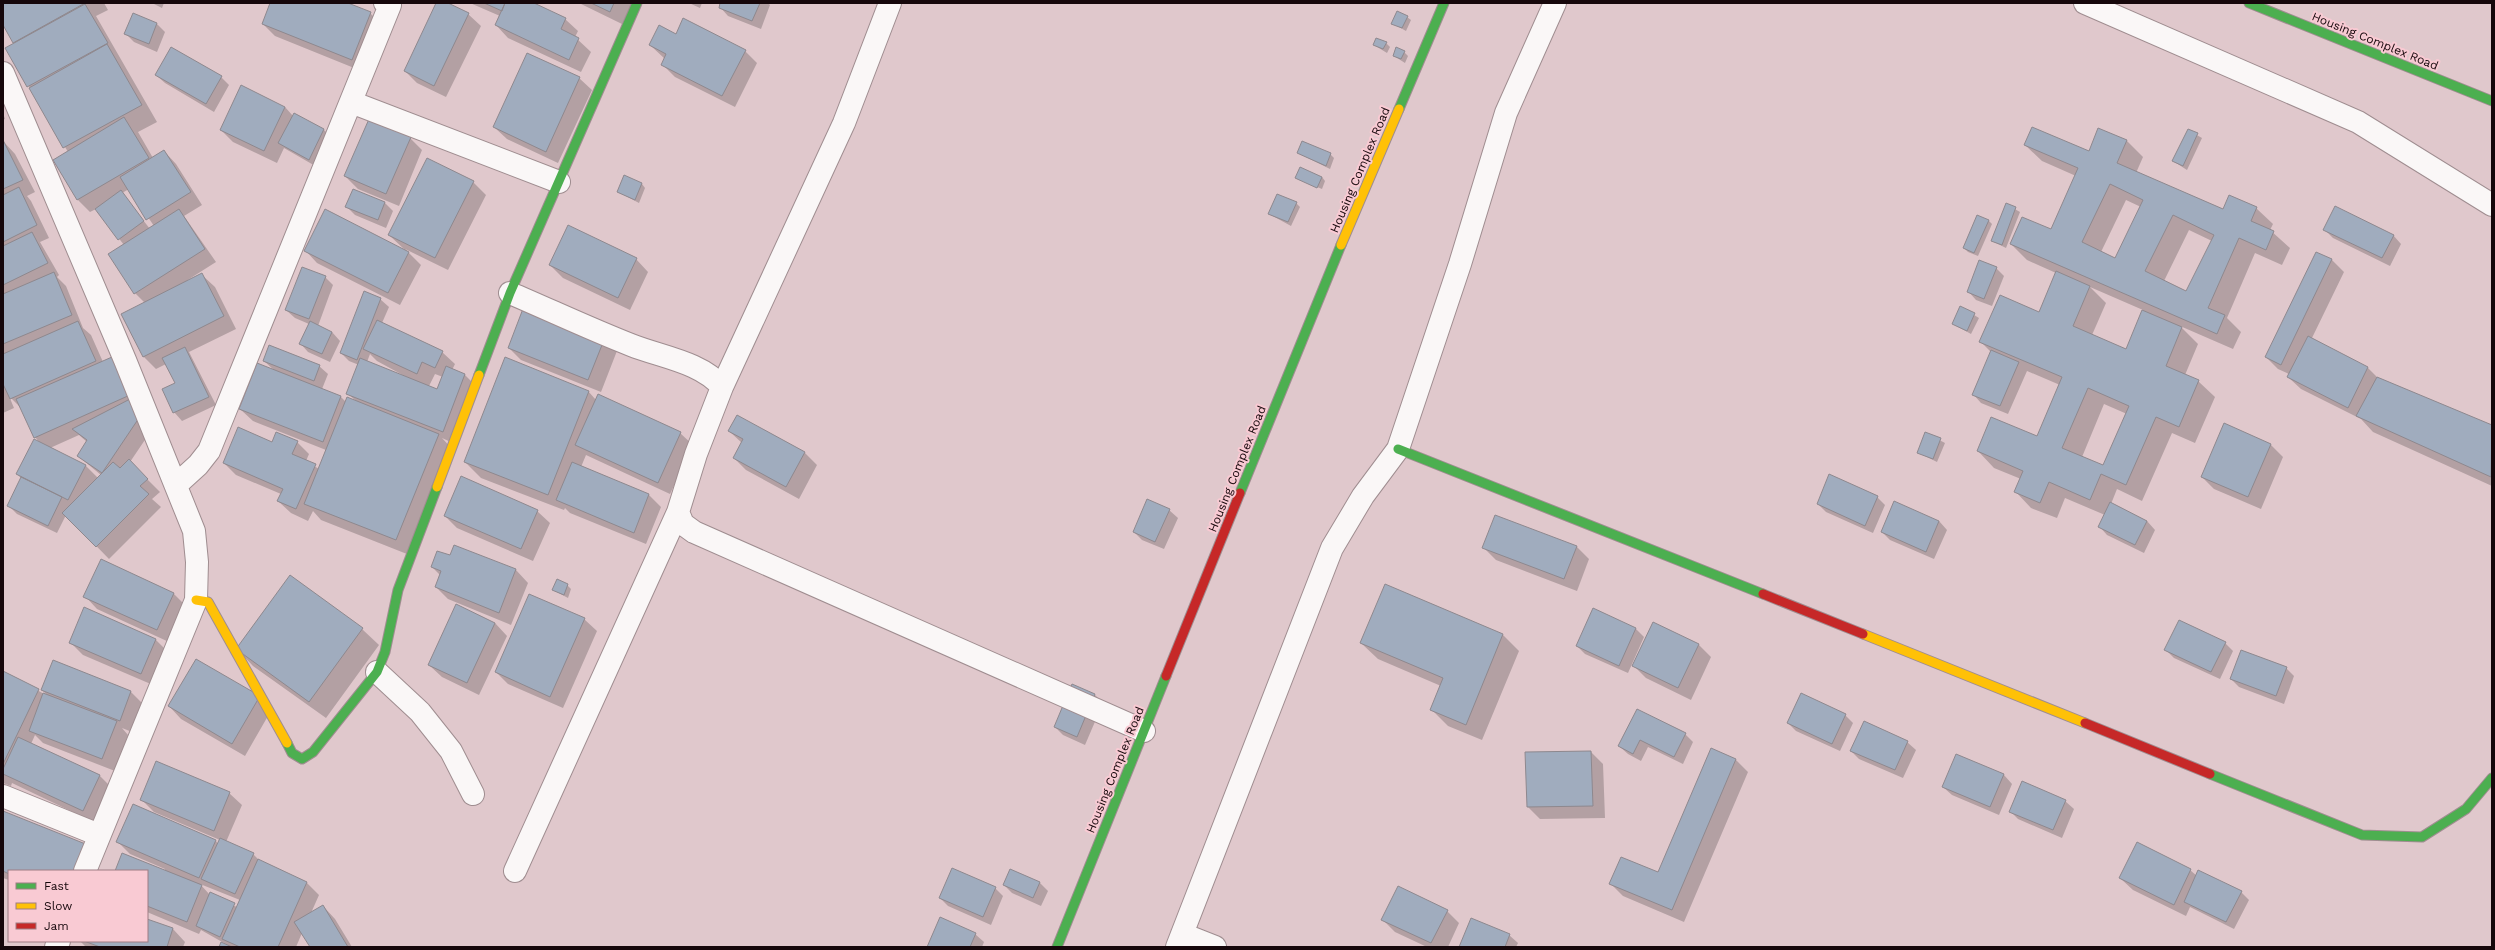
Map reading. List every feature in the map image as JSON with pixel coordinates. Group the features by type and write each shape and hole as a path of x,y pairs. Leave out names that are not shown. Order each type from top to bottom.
{"street":[{"path":"196,600 208,602 292,753 302,759 313,752 377,672 385,652 398,590 510,293 637,3"},
{"path":"515,872 678,512 696,454 722,387 844,123 890,3"},
{"name":"Housing Complex Road","path":"1058,947 1312,314 1444,3"},
{"path":"1215,947 1180,940 1332,548 1363,496 1398,449 1460,264 1506,113 1555,3"},
{"path":"2085,3 2358,122 2492,205"},
{"name":"Housing Complex Road","path":"2249,3 2492,101"},
{"path":"176,485 198,465 209,451 351,102 389,4"},
{"path":"3,73 125,360 194,532 197,562 196,600 85,870"},
{"path":"351,102 559,182"},
{"path":"510,293 631,345 700,370 714,378 722,387"},
{"path":"1398,449 1959,672 2362,835 2422,837 2466,809 2492,778"},
{"path":"678,512 683,524 694,532 1144,731"},
{"path":"377,672 420,712 447,745 473,794"},
{"path":"3,796 99,835"}],"building":[{"path":"3,3 85,3 13,43 3,25"},
{"path":"270,3 348,3 371,12 352,60 262,24"},
{"path":"436,3 448,3 469,13 434,86 404,71"},
{"path":"484,3 505,3 502,11"},
{"path":"505,3 534,3 566,18 561,29 579,38 569,60 495,25"},
{"path":"591,3 614,3 610,12"},
{"path":"720,3 760,3 752,21 719,8"},
{"path":"85,4 108,43 27,87 5,48"},
{"path":"1397,11 1408,16 1402,28 1391,24"},
{"path":"133,13 157,23 149,44 124,34"},
{"path":"683,18 746,50 722,96 661,65 666,54 649,45 659,25 676,34"},
{"path":"1376,38 1387,42 1383,49 1373,45"},
{"path":"107,44 142,105 63,148 29,88"},
{"path":"171,47 222,76 206,104 155,75"},
{"path":"1396,47 1405,51 1401,59 1393,56"},
{"path":"527,53 580,77 546,152 493,127"},
{"path":"241,85 285,107 264,151 220,130"},
{"path":"294,113 324,129 309,160 278,143"},
{"path":"124,117 149,158 77,200 53,160"},
{"path":"369,119 411,137 386,194 344,176"},
{"path":"2032,127 2089,151 2098,128 2127,140 2117,163 2223,209 2229,195 2257,207 2251,221 2274,231 2266,250 2239,238 2208,308 2225,315 2217,334 2010,244 2022,217 2051,229 2078,168 2024,145","holes":["2110,184 2143,200 2115,258 2082,242","2173,215 2214,235 2186,291 2145,271"]},
{"path":"2188,129 2198,133 2183,166 2172,161"},
{"path":"3,140 23,180 3,189"},
{"path":"1302,141 1331,153 1326,166 1297,153"},
{"path":"164,150 191,192 146,220 120,177"},
{"path":"427,158 474,181 435,258 388,235"},
{"path":"1300,167 1322,177 1317,188 1295,178"},
{"path":"624,175 642,183 635,200 617,192"},
{"path":"19,187 37,225 3,242 3,195"},
{"path":"353,189 385,202 378,220 345,207"},
{"path":"121,190 144,221 118,240 95,209"},
{"path":"1277,194 1297,202 1288,222 1268,214"},
{"path":"2006,203 2016,207 2002,245 1991,241"},
{"path":"2335,206 2394,235 2382,258 2323,230"},
{"path":"179,209 205,249 134,294 108,254"},
{"path":"325,209 409,252 388,293 304,251"},
{"path":"1977,215 1989,220 1974,253 1963,248"},
{"path":"568,225 637,258 618,298 549,265"},
{"path":"32,232 48,263 3,285 3,246"},
{"path":"2316,252 2332,259 2281,365 2265,357"},
{"path":"1979,260 1997,267 1984,299 1967,292"},
{"path":"302,267 326,276 309,319 285,310"},
{"path":"2056,271 2090,286 2073,326 2126,349 2142,310 2182,327 2166,366 2199,380 2179,427 2156,417 2126,485 2101,474 2090,500 2049,482 2040,503 2014,492 2023,471 1977,451 1991,417 2037,436 2062,377 1979,342 2000,295 2039,312","holes":["2088,388 2129,406 2103,465 2062,448"]},
{"path":"54,272 72,315 3,344 3,294"},
{"path":"202,273 224,316 143,357 121,314"},
{"path":"364,291 381,298 357,360 340,353"},
{"path":"529,293 610,325 588,380 508,348"},
{"path":"1960,306 1975,313 1967,331 1952,324"},
{"path":"377,320 443,351 435,368 422,362 417,374 363,349"},
{"path":"78,321 96,361 10,399 3,384 3,354"},
{"path":"310,321 332,332 322,354 299,344"},
{"path":"2308,336 2368,367 2348,408 2287,377"},
{"path":"269,345 320,365 314,381 263,361"},
{"path":"185,347 209,397 173,413 162,389 175,383 162,358"},
{"path":"1991,350 2019,362 2000,406 1972,395"},
{"path":"112,357 130,395 34,438 16,399"},
{"path":"505,357 589,391 548,495 464,462"},
{"path":"360,358 437,389 446,366 465,374 443,432 346,394"},
{"path":"257,363 341,396 323,442 239,409"},
{"path":"2377,377 2492,425 2491,477 2356,416"},
{"path":"598,394 681,432 658,483 575,445"},
{"path":"347,397 439,434 396,540 304,504"},
{"path":"132,398 141,415 102,473 77,456 87,440 72,429"},
{"path":"737,415 805,452 786,487 733,458 743,439 728,431"},
{"path":"2224,423 2271,444 2248,497 2201,477"},
{"path":"238,427 272,442 276,432 298,441 292,454 316,464 296,509 277,501 283,489 223,463"},
{"path":"1925,432 1941,438 1933,459 1917,453"},
{"path":"34,439 86,465 68,500 16,474"},
{"path":"129,459 148,479 140,486 149,494 96,547 62,513 113,462 120,468"},
{"path":"572,462 649,494 634,533 556,500"},
{"path":"1829,474 1878,496 1865,526 1817,504"},
{"path":"461,476 538,510 521,549 444,516"},
{"path":"21,477 62,497 48,526 7,506"},
{"path":"1147,499 1170,509 1155,542 1133,532"},
{"path":"1894,501 1939,521 1926,552 1881,532"},
{"path":"2110,502 2147,521 2135,545 2098,527"},
{"path":"1495,515 1577,546 1564,579 1482,548"},
{"path":"454,545 516,569 499,613 435,587 441,571 431,567 437,551 450,555"},
{"path":"101,559 174,593 157,630 83,597"},
{"path":"290,575 363,628 309,702 236,649"},
{"path":"557,579 568,584 564,595 552,590"},
{"path":"1385,584 1503,634 1466,725 1430,710 1443,678 1360,643"},
{"path":"529,594 585,618 550,697 495,672"},
{"path":"456,604 495,623 467,683 428,665"},
{"path":"84,607 156,639 141,674 69,643"},
{"path":"1593,608 1636,628 1619,666 1576,646"},
{"path":"2179,620 2226,642 2211,672 2164,650"},
{"path":"1653,622 1699,644 1678,688 1632,666"},
{"path":"2241,650 2287,667 2276,696 2230,679"},
{"path":"196,659 260,696 232,744 168,706"},
{"path":"53,660 131,691 120,721 41,690"},
{"path":"3,671 39,689 3,764"},
{"path":"1072,684 1095,694 1077,737 1054,727"},
{"path":"43,693 117,721 102,759 29,731"},
{"path":"1801,693 1846,714 1832,744 1787,723"},
{"path":"1637,709 1686,733 1674,757 1640,740 1633,754 1618,746"},
{"path":"1864,721 1908,741 1895,770 1850,751"},
{"path":"18,737 100,775 83,811 3,774 3,769"},
{"path":"1711,748 1736,759 1672,910 1609,884 1621,857 1658,872"},
{"path":"1591,751 1593,806 1527,807 1525,752"},
{"path":"1956,754 2004,774 1990,807 1942,787"},
{"path":"156,761 230,792 214,831 140,800"},
{"path":"2022,781 2066,800 2053,830 2009,812"},
{"path":"133,804 216,840 199,878 116,842"},
{"path":"3,811 88,845 77,870 8,870 8,874 3,871"},
{"path":"220,838 254,853 235,894 201,879"},
{"path":"2137,842 2191,869 2174,905 2119,878"},
{"path":"122,853 202,885 187,922 148,906 148,870 115,870"},
{"path":"258,859 307,882 278,947 240,947 222,939"},
{"path":"952,868 996,887 983,917 939,898"},
{"path":"1010,869 1040,882 1033,898 1003,885"},
{"path":"2198,870 2242,891 2226,922 2184,902"},
{"path":"1398,886 1448,910 1431,943 1381,920"},
{"path":"210,892 235,903 220,937 196,926"},
{"path":"323,905 348,947 310,947 294,922"},
{"path":"940,917 976,933 970,947 927,947"},
{"path":"1471,918 1510,934 1505,947 1459,947"},
{"path":"148,919 173,928 167,947 100,947 87,942 148,942"},
{"path":"221,942 232,947 219,947"}],"traffic: fast":[{"path":"479,375 510,293 637,3"},
{"path":"1399,109 1444,3"},
{"path":"2249,3 2492,101"},
{"path":"1240,493 1341,245"},
{"path":"1398,449 1763,594"},
{"path":"287,743 292,753 302,759 313,752 377,672 385,652 398,590 437,487"},
{"path":"1057,947 1166,676"},
{"path":"2210,774 2362,835 2422,837 2466,809 2492,778"}],"traffic: slow":[{"path":"1341,245 1399,109"},
{"path":"437,487 479,375"},
{"path":"196,600 208,602 287,743"},
{"path":"1863,634 2085,723"}],"traffic: jam":[{"path":"1166,676 1240,493"},
{"path":"1763,594 1863,634"},
{"path":"2085,723 2210,774"}]}
